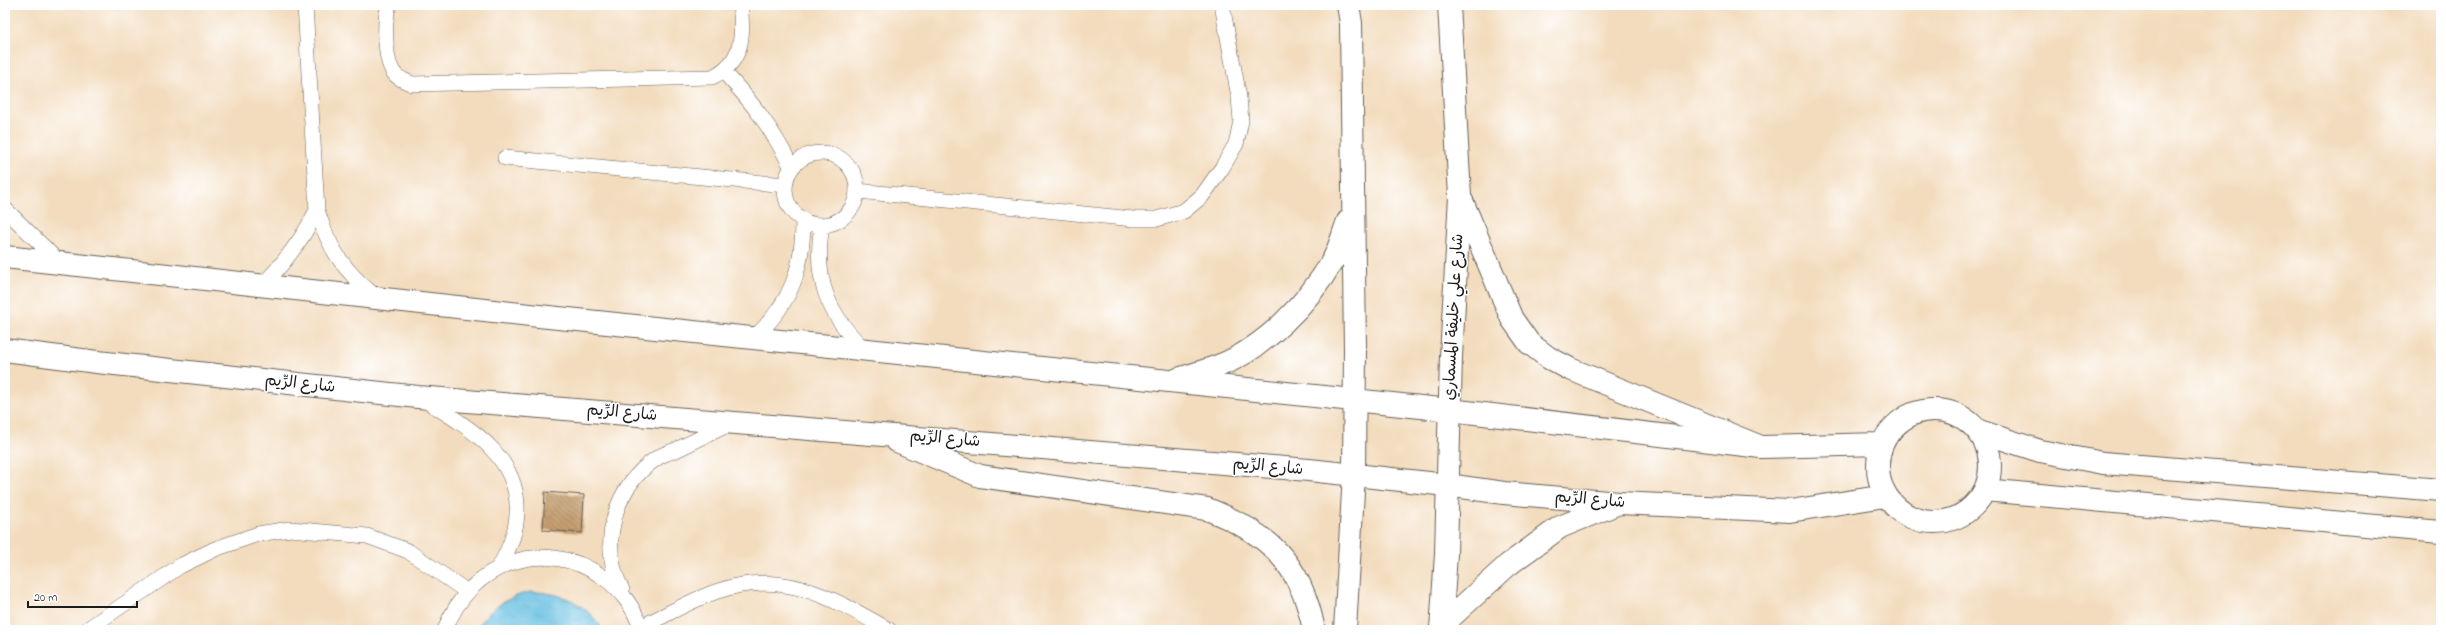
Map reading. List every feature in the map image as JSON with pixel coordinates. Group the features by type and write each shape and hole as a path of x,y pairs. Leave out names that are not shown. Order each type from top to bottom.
{"street":[{"path":"1345,630 1354,474 1353,400 1355,350 1352,210 1351,23 1348,5"},
{"name":"شارع علي خليفة المسماري","path":"1441,628 1460,196 1449,5"},
{"path":"1460,196 1512,319 1529,343 1549,358 1570,369 1761,447"},
{"path":"1169,381 1220,366 1265,339 1290,316 1303,303 1333,260 1352,210"},
{"path":"5,257 375,296 539,316 1450,410 1761,447 1881,444"},
{"name":"شارع الرِّيم","path":"5,350 97,362 418,396 879,433 1354,474 1504,493 1619,503 1790,511 1886,496"},
{"path":"1979,431 1990,453 1990,478 1985,490 1974,506 1957,518 1937,522 1917,520 1899,510 1886,496 1878,479 1877,462 1881,444 1892,428 1907,416 1926,410 1946,410 1958,415 1979,431 2040,451 2103,463 2441,490"},
{"path":"879,433 980,476 1207,509 1238,521 1266,540 1291,568 1309,604 1314,630"},
{"path":"1985,490 2441,532"},
{"path":"1441,628 1508,565 1560,527 1619,503"}],"lane":[{"path":"305,5 317,210 324,234 338,258 354,279 375,296"},
{"path":"387,8 389,64 394,73 412,84 700,79 712,77 724,72 733,62 739,50 741,38 740,5"},
{"path":"858,191 1133,219 1157,219 1184,211 1202,196 1222,168 1236,144 1241,121 1222,5"},
{"path":"724,72 751,100 769,126 792,168"},
{"path":"814,154 827,154 840,158 853,172 858,191 855,204 846,215 835,222 822,225 804,220 793,211 786,199 785,185 792,168 802,158 814,154"},
{"path":"505,158 785,185"},
{"path":"5,210 60,263"},
{"path":"263,285 286,260 306,232 317,210"},
{"path":"754,338 772,322 795,281 804,242 804,220"},
{"path":"822,225 818,245 822,284 831,309 845,331 865,350"},
{"path":"418,396 490,446 509,475 517,498 517,522 511,547 499,567"},
{"path":"733,422 658,457 636,476 625,491 613,518 610,547 615,576 641,629 717,591 747,583 801,586 838,602 889,630"},
{"path":"86,630 180,566 215,549 258,534 290,529 367,536 408,552 466,591"},
{"path":"445,630 451,612 466,591 499,567 522,559 546,556 570,560 593,570 613,583 628,602"}],"water":[{"path":"530,592 553,594 572,601 589,613 603,630 475,630 486,616 499,605 513,597"}],"building":[{"path":"545,492 584,495 582,533 543,530"}]}
